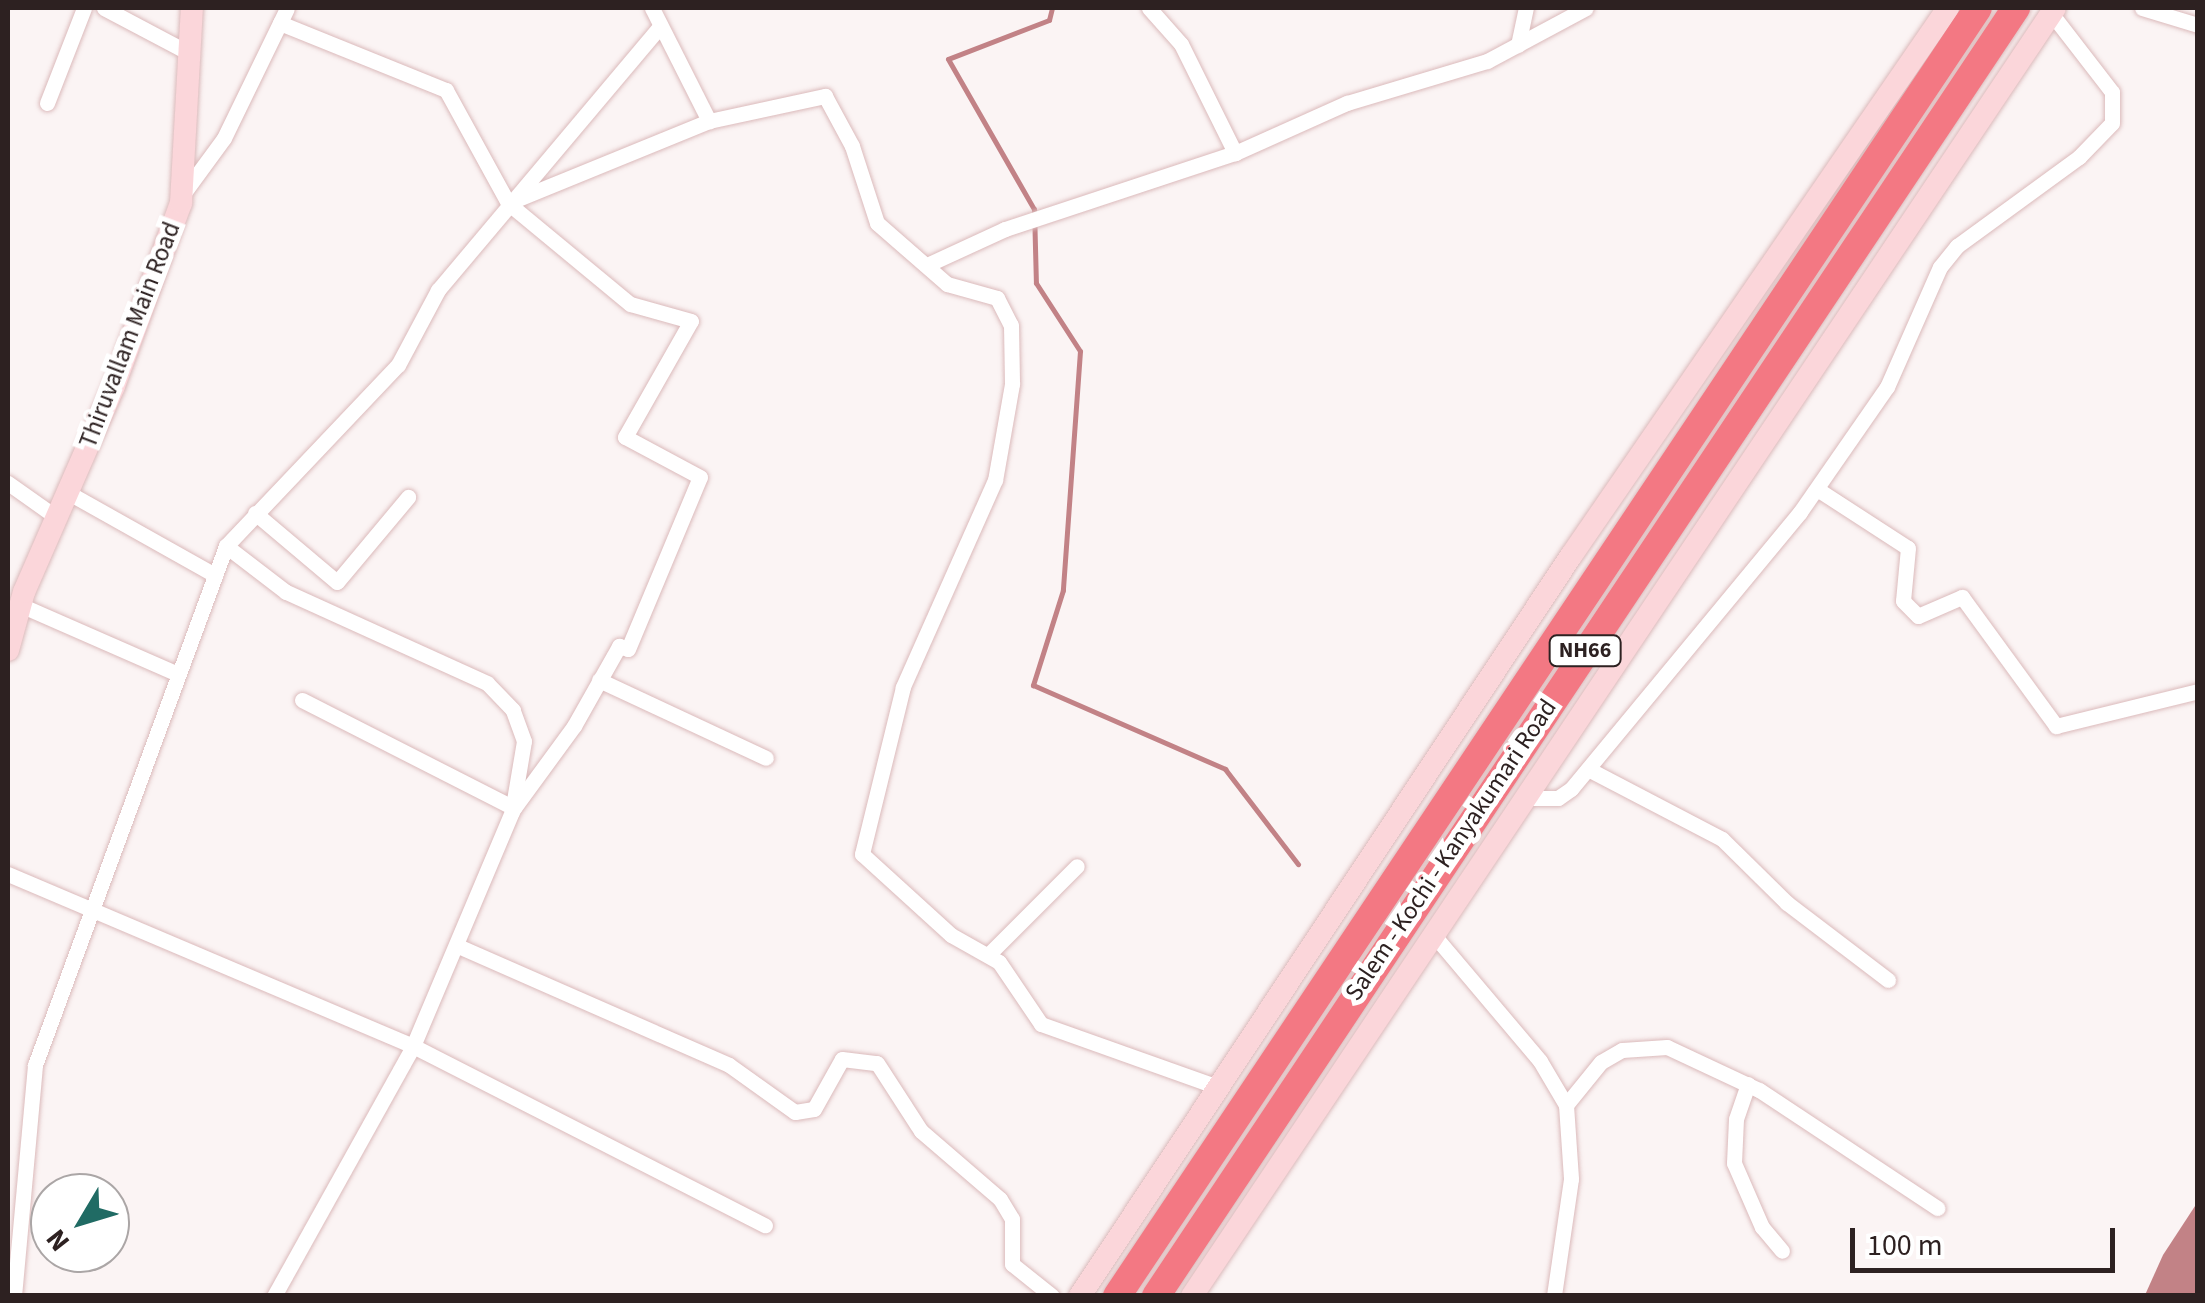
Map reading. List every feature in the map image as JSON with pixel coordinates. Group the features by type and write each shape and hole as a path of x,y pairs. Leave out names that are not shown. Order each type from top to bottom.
{"highway":[{"name":"Salem - Kochi - Kanyakumari Road","path":"1117,1296 1978,8"},
{"name":"Salem - Kochi - Kanyakumari Road","path":"1156,1296 2016,8"}],"street":[{"path":"47,104 84,8"},
{"path":"104,8 189,54"},
{"name":"Thiruvallam Main Road","path":"8,650 20,605 183,194 192,8"},
{"path":"652,8 710,121"},
{"path":"1149,8 1181,44 1235,153"},
{"path":"1518,45 1526,8"},
{"path":"929,264 1005,230 1235,153 1347,103 1441,76 1518,45 1586,8"},
{"path":"1080,1296 1571,556 1948,8"},
{"path":"2142,8 2198,25"},
{"path":"1192,1296 1521,798 2053,10 2112,92 2112,123 2080,157 1957,246 1940,267 1888,387 1816,489 1588,768 1558,798 1521,798"},
{"path":"183,194 224,138 283,15 446,90 508,202 630,304 690,321 625,437 700,477 628,649 619,646 514,808 413,1046 274,1296"},
{"path":"14,1296 35,1065 176,673 226,546 398,365 438,290 508,202 660,26"},
{"path":"508,202 710,121 825,96 852,146 878,223 956,289 1004,304 1011,326 1010,411 981,519 903,687 860,845 866,862 951,935 988,954 1032,1015 1053,1031 1218,1087"},
{"path":"8,483 56,517"},
{"path":"1816,489 1908,548 1903,601 1918,616 1962,596 2056,726 2198,691"},
{"path":"68,492 215,575"},
{"path":"255,513 337,582 408,497"},
{"path":"226,546 286,592 457,666 502,696 524,742 514,808"},
{"path":"20,605 176,673"},
{"path":"600,680 766,758"},
{"path":"302,700 514,808"},
{"path":"1588,768 1722,839 1787,903 1888,980"},
{"path":"988,954 1077,866"},
{"path":"8,874 413,1046 765,1226"},
{"path":"1432,933 1540,1061 1566,1104 1571,1179 1554,1296"},
{"path":"458,946 729,1065 795,1112 814,1109 842,1059 877,1063 921,1131 1000,1200 1012,1218 1012,1264 1052,1296"},
{"path":"1566,1104 1601,1062 1642,1046 1712,1064 1938,1208"},
{"path":"1748,1084 1736,1119 1734,1163 1762,1226 1782,1251"}],"shaded area":[{"path":"2197,1203 2197,1295 2145,1295 2163,1255"}],"waterway":[{"path":"1052,8 1049,20 948,59 1034,209 1036,283 1080,351 1063,590 1033,685 1225,769 1298,864"}]}
